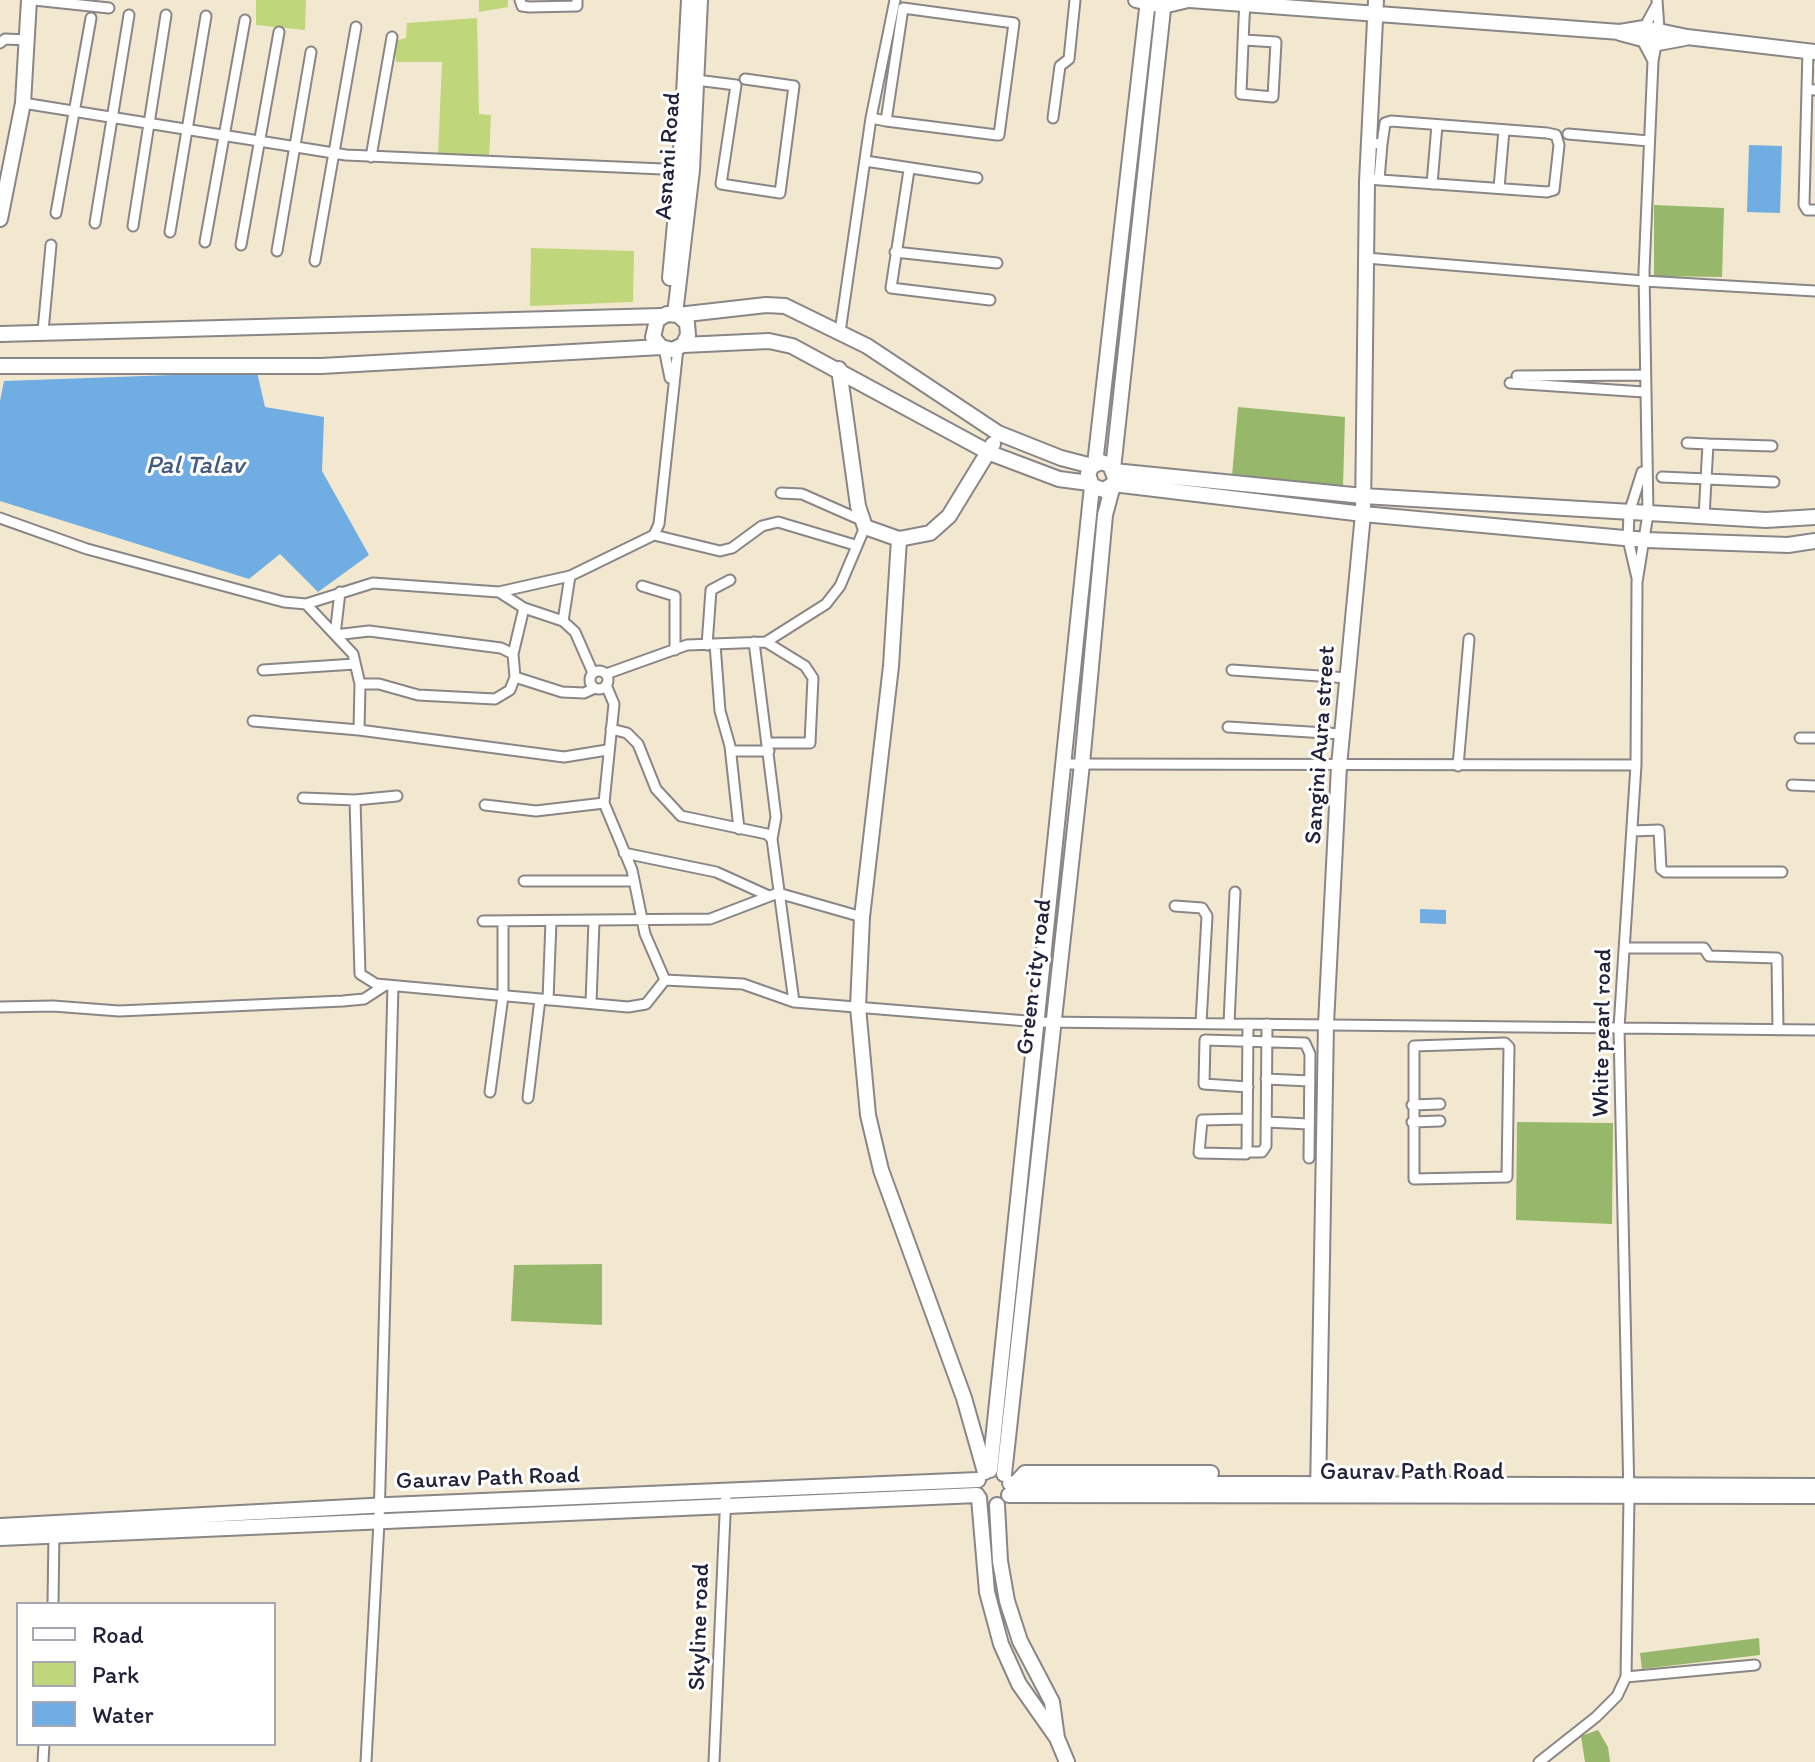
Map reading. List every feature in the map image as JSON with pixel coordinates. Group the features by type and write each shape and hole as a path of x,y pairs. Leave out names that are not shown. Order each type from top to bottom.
{"street":[{"path":"0,219 23,103 32,0 109,8"},
{"path":"520,0 522,6 529,7 577,6 577,0"},
{"name":"Asnani Road","path":"686,170 689,0"},
{"name":"Asnani Road","path":"670,315 696,80 700,0"},
{"path":"840,332 871,118 895,0"},
{"path":"939,12 940,0"},
{"path":"953,14 955,0"},
{"path":"1053,118 1060,66 1069,59 1075,0"},
{"path":"1152,2 1189,0 1245,5 1375,7 1812,51 1804,205 1807,210 1815,210"},
{"name":"Green city road","path":"994,1483 1045,1022 1091,484 1152,2"},
{"name":"Green city road","path":"1045,1022 1082,764 1105,515 1113,477 1152,2"},
{"path":"1637,582 1648,514 1644,281 1653,61 1651,36 1657,2"},
{"path":"1653,61 1651,36 1657,2"},
{"path":"1244,40 1276,42 1273,97 1241,94 1245,5"},
{"name":"Sangini Aura street","path":"1319,1483 1326,1024 1339,766 1363,514 1366,258 1375,143 1375,7"},
{"path":"871,118 886,121 999,135 1014,23 902,10 886,121"},
{"path":"95,223 129,15"},
{"path":"133,226 166,15"},
{"path":"170,232 206,16"},
{"path":"56,213 91,18"},
{"path":"205,242 245,20"},
{"path":"315,261 356,27"},
{"path":"241,245 279,32"},
{"path":"371,157 392,37"},
{"path":"0,43 5,39 27,40"},
{"path":"277,251 311,52"},
{"path":"696,80 736,85 721,184 780,193 794,86 745,79"},
{"path":"23,103 371,157 686,170"},
{"path":"1373,179 1547,192 1554,190 1557,175 1556,135 1391,121 1385,123 1375,143"},
{"path":"1432,184 1437,125"},
{"path":"1499,188 1504,130"},
{"path":"1568,134 1649,141"},
{"path":"865,161 977,178"},
{"path":"909,170 891,288 990,300"},
{"path":"43,331 51,245"},
{"path":"895,252 997,263"},
{"path":"1366,258 1644,281 1815,291"},
{"path":"0,334 670,315 766,305 785,306 840,332 998,433 1061,458 1094,465 1106,463 1113,477"},
{"path":"654,535 662,498 671,347 689,329 670,315"},
{"path":"670,315 653,331 671,347"},
{"path":"0,366 321,366 780,343 839,369 990,453 1059,479 1091,484 1104,490 1113,477"},
{"path":"766,642 826,604 840,586 863,524 839,369"},
{"path":"1644,375 1514,379 1644,392"},
{"path":"781,493 802,494 899,539 930,533 949,516 990,453 998,433"},
{"path":"1687,443 1772,446"},
{"path":"1704,517 1708,444"},
{"path":"1637,582 1628,539 1629,513 1645,464"},
{"path":"1113,477 1629,513 1766,520 1815,517"},
{"path":"1113,477 1363,514 1628,539 1788,545 1815,541"},
{"path":"1662,477 1774,482"},
{"path":"0,518 87,549 269,599 306,604 384,582 499,592 570,576 654,535 720,551 732,548 762,526 778,522 855,545"},
{"path":"899,539 891,666 862,917 858,1007 868,1115 881,1170 994,1483 991,1606 1001,1644 1019,1684 1057,1738 1067,1762"},
{"path":"563,621 570,576"},
{"path":"730,580 711,590 711,644 720,711 731,751 739,829"},
{"name":"White pearl road","path":"1626,1677 1628,1491 1619,1028 1636,765 1637,582"},
{"path":"642,586 675,596 675,650"},
{"path":"335,635 340,592"},
{"path":"499,592 524,608 563,621 575,632 593,673 590,681 595,688"},
{"path":"306,604 353,654 360,684 359,730"},
{"path":"360,684 379,684 418,695 495,699 510,690 515,677 513,654 524,608"},
{"path":"335,635 369,631 501,648 513,654"},
{"path":"1458,766 1469,639"},
{"path":"754,642 776,817 772,839 774,895 794,1002"},
{"path":"593,673 606,674 675,650 754,642 766,642 805,666 813,678 810,743 731,751"},
{"path":"263,670 355,664"},
{"path":"1232,670 1348,678"},
{"path":"606,674 606,685 614,704 604,803 634,881 642,921 665,980"},
{"path":"515,677 562,692 584,693 606,685"},
{"path":"253,721 359,730 564,757 607,750"},
{"path":"1228,727 1342,734"},
{"path":"611,729 627,733 638,744 656,789 681,816 767,834 772,839"},
{"path":"1800,738 1815,738"},
{"path":"1066,764 1636,765"},
{"path":"1792,785 1815,786"},
{"path":"303,798 355,800 397,796"},
{"path":"355,800 360,974 369,982 628,1007 646,1004 665,980"},
{"path":"485,805 536,811 604,803"},
{"path":"1632,831 1659,830 1661,869 1665,872 1782,872"},
{"path":"624,853 716,872 774,895 862,917"},
{"path":"524,881 634,881"},
{"path":"1229,1023 1235,892"},
{"path":"483,921 710,919 774,895"},
{"path":"1175,906 1202,908 1207,916 1201,1023"},
{"path":"490,1092 503,996 503,921"},
{"path":"528,1098 544,999 551,921"},
{"path":"591,1003 594,921"},
{"path":"1625,948 1704,948 1709,956 1777,958 1778,1030"},
{"path":"665,980 743,984 794,1002 1045,1022 1815,1030"},
{"path":"0,1007 53,1006 119,1011 343,1001 364,999 389,986"},
{"path":"366,1762 379,1522 389,986"},
{"path":"1247,1152 1248,1024"},
{"path":"1247,1119 1202,1120 1199,1151 1202,1155 1243,1156 1247,1152 1264,1151 1267,1024"},
{"path":"1442,1026 1442,1043"},
{"path":"1248,1087 1208,1086 1202,1081 1205,1040 1305,1043 1310,1054 1309,1158"},
{"path":"1442,1043 1508,1044 1507,1177 1414,1179 1412,1105 1413,1047 1442,1043"},
{"path":"1266,1079 1310,1081"},
{"path":"1412,1105 1440,1104"},
{"path":"1412,1122 1440,1121"},
{"path":"1266,1122 1309,1124"},
{"path":"994,1483 1025,1473 1628,1491 1815,1478"},
{"path":"994,1483 989,1505 997,1505 1000,1561 1007,1601 1020,1641 1052,1702 1057,1738"},
{"name":"Gaurav Path Road","path":"0,1526 54,1530 379,1522 994,1483 1319,1483 1815,1496"},
{"name":"Gaurav Path Road","path":"1628,1491 1815,1486"},
{"name":"Gaurav Path Road","path":"0,1538 54,1530 379,1505 726,1500"},
{"name":"Skyline road","path":"714,1762 726,1500"},
{"path":"53,1602 54,1530"},
{"path":"991,1606 1007,1601"},
{"path":"1539,1762 1596,1717 1617,1696 1626,1677 1755,1665"}],"green space":[{"path":"256,0 306,0 305,30 256,25"},
{"path":"479,0 508,0 508,7 479,12"},
{"path":"477,18 479,114 491,115 489,159 438,157 442,62 396,62 394,41 406,38 407,23"},
{"path":"1654,205 1724,208 1722,277 1654,276"},
{"path":"531,248 634,251 633,302 530,306"},
{"path":"1238,407 1345,417 1343,487 1232,476"},
{"path":"1517,1122 1613,1123 1612,1224 1516,1220"},
{"path":"602,1264 602,1325 511,1321 514,1265"},
{"path":"1759,1638 1760,1655 1642,1669 1640,1653"},
{"path":"1598,1730 1608,1747 1610,1762 1585,1762 1581,1736"}],"water":[{"path":"1749,145 1782,146 1780,213 1747,212"},
{"name":"Pal Talav","path":"257,372 265,407 324,417 322,471 369,555 318,592 280,554 249,579 0,501 0,401 4,381"},
{"path":"1420,909 1446,910 1446,924 1420,923"}]}
